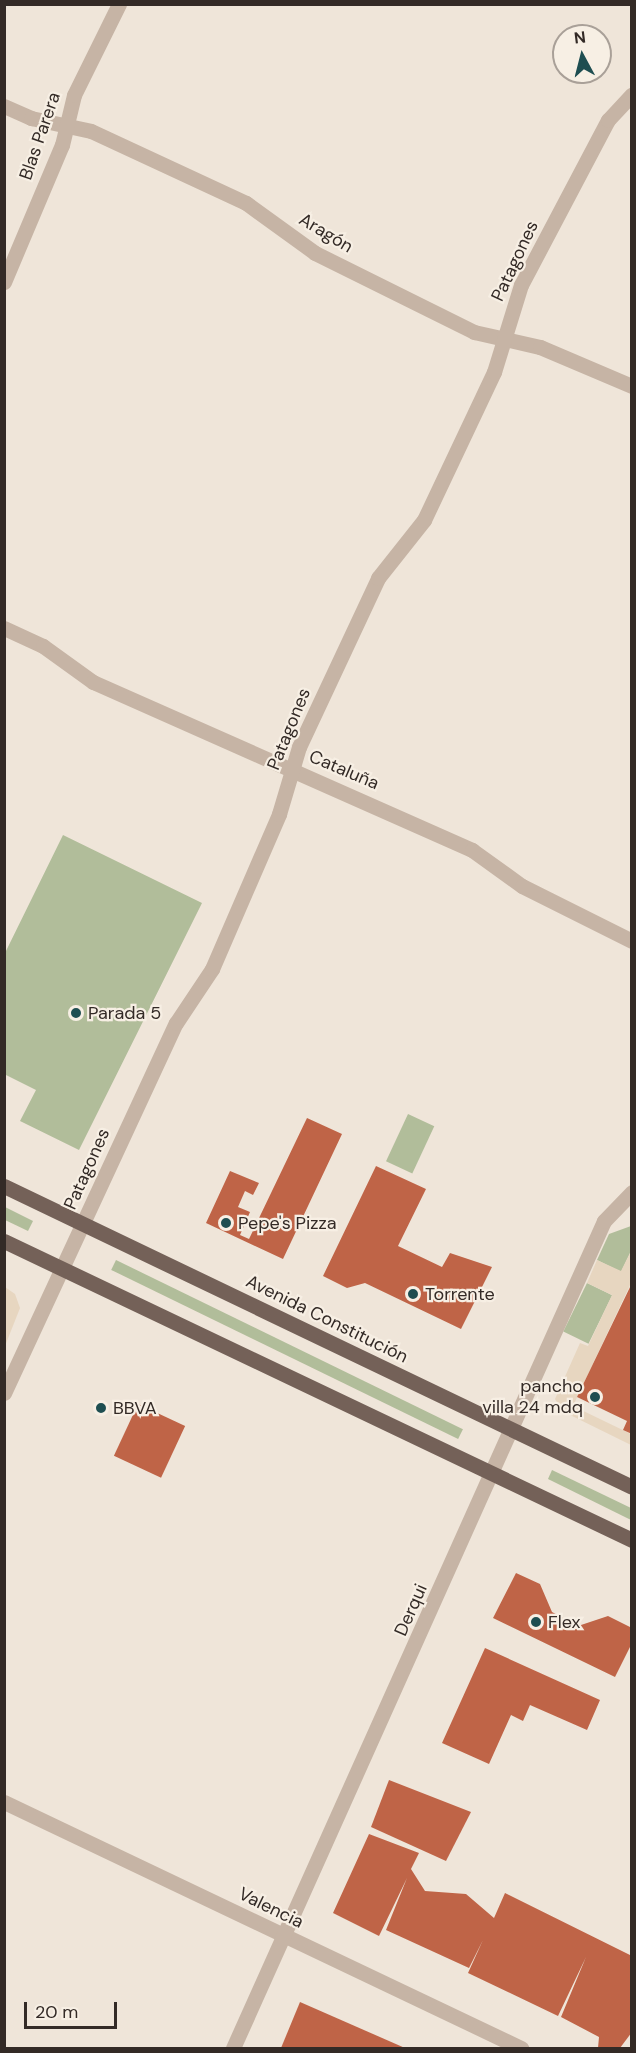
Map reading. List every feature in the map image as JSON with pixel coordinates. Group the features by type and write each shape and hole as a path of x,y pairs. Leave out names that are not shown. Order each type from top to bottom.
{"main road":[{"name":"Avenida Constitución","path":"4,1186 632,1487"},
{"path":"4,1241 632,1540"}],"street":[{"name":"Blas Parera","path":"4,282 66,126 74,95 118,4"},
{"name":"Patagones","path":"4,1393 176,1023 212,969 279,814 292,770 378,578 424,520 494,372 502,339 526,274 608,120 632,94"},
{"name":"Aragón","path":"4,106 66,126 91,131 246,203 315,254 474,332 540,347 632,386"},
{"name":"Cataluña","path":"4,628 44,646 93,682 472,850 522,886 632,941"},
{"name":"Derqui","path":"233,2049 286,1937 493,1474 509,1428 604,1221 632,1192"},
{"name":"Valencia","path":"4,1802 521,2049"}],"green space":[{"name":"Parada 5","path":"63,835 202,903 79,1150 20,1121 36,1090 4,1074 5,953"},
{"path":"408,1114 434,1126 412,1173 386,1161"},
{"path":"5,1207 33,1221 28,1231 5,1220"},
{"path":"631,1226 631,1251 621,1272 597,1260 609,1234"},
{"path":"116,1260 463,1429 458,1439 111,1270"},
{"path":"587,1283 612,1295 588,1344 563,1332"},
{"path":"552,1470 631,1508 631,1520 548,1479"}],"shaded area":[{"path":"631,1251 631,1283 573,1406 631,1434 631,1445 562,1411 555,1399 580,1343 588,1346 612,1295 587,1283 597,1260 621,1271"},
{"path":"5,1287 15,1294 20,1308 5,1346"}],"building":[{"path":"307,1118 342,1134 283,1259 206,1223 230,1171 259,1183 253,1195 245,1191 238,1207 250,1212 240,1235 249,1239"},
{"path":"376,1166 426,1189 398,1246 442,1267 450,1253 492,1267 461,1329 365,1283 347,1288 323,1276"},
{"path":"632,1283 632,1434 623,1430 627,1421 577,1397"},
{"path":"138,1404 185,1426 161,1478 114,1456"},
{"name":"Flex","path":"516,1573 540,1584 552,1612 578,1626 608,1616 632,1628 632,1643 615,1677 493,1618"},
{"path":"485,1648 600,1700 587,1730 530,1705 523,1721 511,1715 489,1764 442,1743"},
{"path":"389,1780 471,1812 446,1861 371,1827"},
{"path":"369,1834 419,1853 411,1869 425,1891 466,1894 494,1918 505,1893 632,1956 632,2032 620,2048 598,2048 599,2037 561,2017 586,1957 558,2016 468,1973 483,1940 469,1968 386,1930 407,1878 379,1936 333,1913"},
{"path":"300,2002 405,2048 281,2048"}],"place":[{"name":"Parada 5","path":"76,1013"},
{"name":"Pepe's Pizza","path":"226,1223"},
{"name":"Torrente","path":"413,1294"},
{"name":"pancho villa 24 mdq","path":"595,1397"},
{"name":"BBVA","path":"101,1408"},
{"name":"Flex","path":"536,1622"}]}
